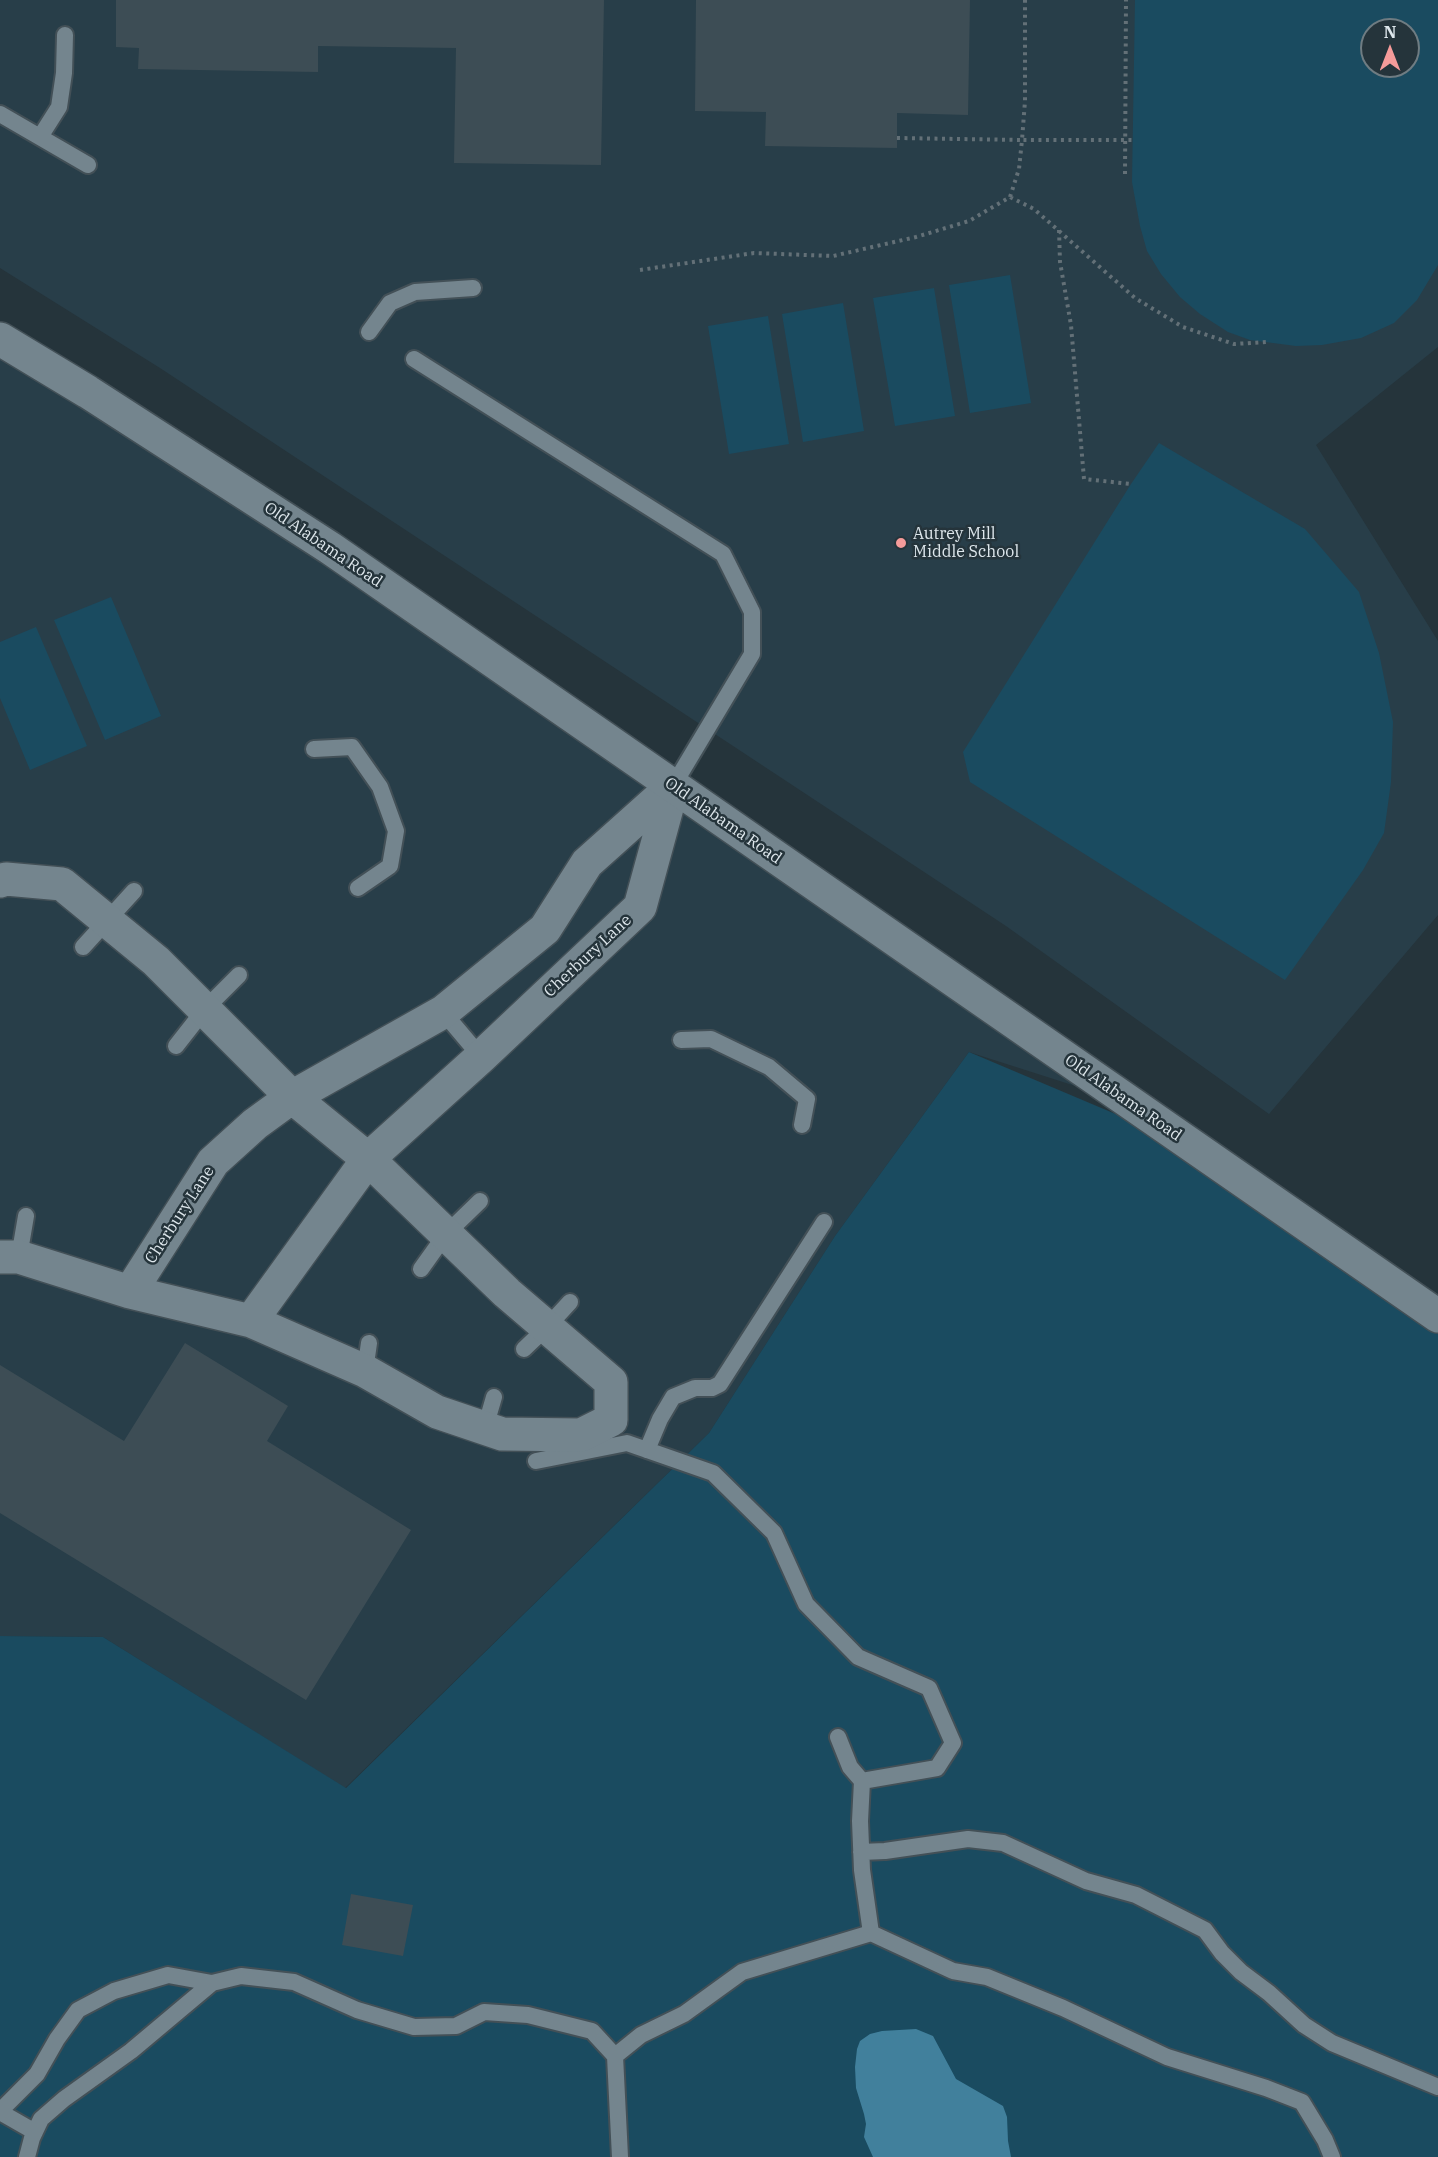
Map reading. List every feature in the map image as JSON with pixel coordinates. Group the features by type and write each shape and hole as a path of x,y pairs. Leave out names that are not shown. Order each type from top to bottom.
{"street":[{"name":"Old Alabama Road","path":"0,339 88,392 330,548 1438,1316"},
{"name":"Cherbury Lane","path":"130,1292 213,1162 255,1124 292,1098 443,1012 545,929 587,863 672,786"},
{"name":"Cherbury Lane","path":"251,1321 368,1159 481,1057 640,907 672,786"},
{"path":"0,881 6,879 62,885 156,961 292,1098 368,1159 507,1293 536,1338 611,1382 611,1420 580,1435 502,1434 489,1412 437,1413 367,1357 251,1321 130,1292 10,1257"}],"lane":[{"path":"40,137 59,107 65,36"},
{"path":"0,114 88,165"},
{"path":"369,332 390,303 415,292 472,288"},
{"path":"414,359 723,554 752,612 752,654 672,786"},
{"path":"314,749 352,747 380,787 396,831 390,866 358,888"},
{"path":"83,947 134,891"},
{"path":"176,1046 205,1009 239,975"},
{"path":"443,1012 481,1057"},
{"path":"681,1040 711,1039 769,1067 807,1099 802,1125"},
{"path":"421,1269 446,1234 480,1201"},
{"path":"10,1257 26,1216"},
{"path":"647,1450 672,1397 695,1388 712,1388 720,1383 824,1222"},
{"path":"536,1338 570,1302"},
{"path":"536,1461 627,1443 713,1473 774,1533 806,1604 858,1657 929,1688 953,1743 937,1768 862,1780"},
{"path":"838,1737 850,1767 862,1780 860,1821 862,1870 872,1933"},
{"path":"861,1852 885,1851 968,1839 1003,1843 1086,1881 1136,1895 1205,1930 1222,1953 1241,1972 1269,1993 1304,2025 1332,2043 1438,2087"},
{"path":"615,2056 641,2035 684,2014 742,1972 872,1933 953,1971 987,1977 1064,2008 1167,2057 1266,2088 1302,2102 1325,2140 1332,2157"},
{"path":"35,2132 0,2112 37,2074 57,2039 78,2010 114,1990 168,1976 212,1983 241,1976 294,1982 357,2010 414,2027 456,2026 484,2012 528,2015 592,2031 615,2056 620,2157"},
{"path":"27,2157 41,2119 63,2098 131,2052 212,1983"}],"path":[{"path":"640,270 754,253 833,256 916,237 969,221 1010,197 1019,170 1025,101 1025,0"},
{"path":"1125,174 1126,0"},
{"path":"897,138 1133,140"},
{"path":"1010,197 1034,209 1059,229 1135,298 1183,327 1234,344 1266,342"},
{"path":"1059,229 1060,262 1071,325 1084,479 1131,484"}],"shaded area":[{"name":"Autrey Mill Middle School","path":"0,0 1438,0 1438,347 1316,445 1438,641 1438,915 1269,1114 1006,926 160,368 0,268"},
{"path":"1135,0 1438,0 1438,265 1417,300 1394,323 1361,338 1322,345 1296,346 1250,340 1228,332 1200,314 1180,297 1161,274 1147,251 1132,182"},
{"path":"1010,275 1031,403 970,413 949,285"},
{"path":"934,288 955,416 895,426 873,298"},
{"path":"843,303 864,431 803,442 782,314"},
{"path":"768,316 789,444 729,454 708,326"},
{"path":"0,336 1160,1113 969,1052 835,1236 709,1433 345,1788 103,1637 0,1636"},
{"path":"1159,443 1305,529 1359,592 1379,653 1393,722 1391,782 1384,833 1363,870 1285,980 970,782 963,752"},
{"path":"111,597 161,716 105,740 54,620"},
{"path":"36,627 87,746 30,770 0,698 0,642"},
{"path":"969,1052 1229,1162 1438,1299 1438,2157 0,2157 0,1636 103,1637 346,1788 709,1433 835,1236"},
{"path":"916,2029 933,2036 956,2079 1003,2106 1007,2117 1011,2157 873,2157 864,2137 866,2124 856,2088 857,2049 860,2041 870,2034"}],"building":[{"path":"116,0 604,0 601,165 454,163 456,48 318,46 318,72 138,69 139,48 116,47"},
{"path":"696,0 970,0 968,115 897,113 897,148 765,146 766,112 695,111"},
{"path":"185,1343 288,1406 267,1441 411,1530 306,1700 0,1513 0,1365 124,1441"},
{"path":"351,1894 413,1905 403,1956 342,1945"}],"place":[{"name":"Autrey Mill Middle School","path":"901,543"}]}
